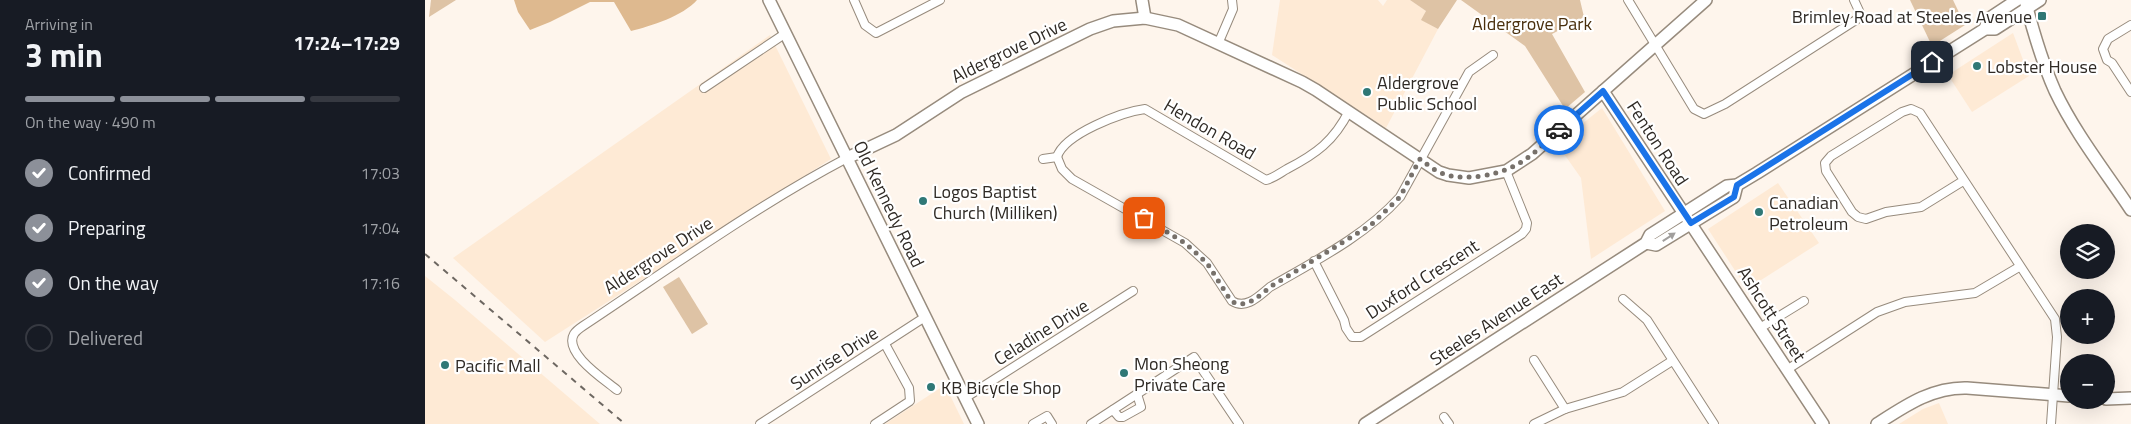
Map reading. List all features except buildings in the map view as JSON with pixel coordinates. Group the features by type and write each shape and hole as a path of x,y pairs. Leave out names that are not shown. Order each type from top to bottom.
{"street":[{"name":"Old Kennedy Road","path":"769,0 978,424"},
{"path":"854,0 865,25 876,33 940,0"},
{"path":"1142,0 1145,18"},
{"path":"1218,44 1233,9 1232,0"},
{"path":"1627,0 1694,109 1704,114 1725,104 1859,18 1860,13 1854,0"},
{"name":"Aldergrove Drive","path":"617,390 577,356 572,342 574,334 583,326 815,175 895,135 962,92 1090,29 1113,21 1145,18 1177,25 1302,82 1439,172 1469,178 1506,171 1532,154 1706,0"},
{"name":"Steeles Avenue East","path":"1985,29 1988,19 2017,0"},
{"name":"Steeles Avenue East","path":"1365,424 1646,243 1649,235 1688,218 1727,186 1737,185 1985,29 1995,30 2026,4 2040,0"},
{"path":"2026,4 2044,65 2056,92 2131,210"},
{"path":"2131,25 2108,39 2103,49 2107,60 2112,63 2131,92"},
{"path":"704,88 786,33"},
{"path":"1043,159 1057,157 1062,169 1072,179 1185,243 1207,263 1227,296 1238,305 1244,304 1255,300 1270,287 1371,225 1391,207 1400,197 1469,72 1493,55"},
{"name":"Fenton Road","path":"1603,91 1688,218"},
{"name":"Hendon Road","path":"1057,157 1062,147 1094,126 1145,109 1266,180 1277,176 1324,147 1349,112"},
{"path":"1963,181 1921,207 1887,212 1866,219 1857,217 1852,212 1826,171 1825,163 1831,156 1902,112 1911,109 1920,113 2019,267 2055,319 2057,337 2051,424"},
{"name":"Duxford Crescent","path":"1314,261 1344,320 1346,328 1352,337 1361,337 1522,234 1527,223 1506,171"},
{"name":"Ashcott Street","path":"1688,218 1823,424"},
{"path":"1788,369 1877,312 1905,302 1975,294 2019,267"},
{"name":"Celadine Drive","path":"965,398 1133,291"},
{"path":"1623,299 1647,320 1714,424"},
{"path":"1760,328 1805,301"},
{"name":"Sunrise Drive","path":"760,424 925,317"},
{"path":"875,424 910,401 909,388 885,344"},
{"path":"1091,424 1194,358 1239,424"},
{"path":"1534,360 1565,409"},
{"path":"1534,424 1565,409 1623,392 1672,361"},
{"path":"1877,424 1927,394 1950,388 2060,395"},
{"path":"1113,410 1119,417 1123,417 1141,407 1137,394"},
{"path":"2115,399 2131,398"},
{"path":"1033,424 1047,416 1052,424"}],"shaded area":[{"path":"514,0 697,0 675,16 631,31 614,2 590,2 530,30 518,12"},
{"name":"Aldergrove Public School","path":"1280,0 1378,0 1383,6 1387,0 1410,0 1426,11 1422,20 1438,29 1386,128 1272,55"},
{"path":"2013,33 2029,76 1972,112 1948,75"},
{"path":"770,35 831,159 545,342 453,258"},
{"path":"1602,108 1665,211 1591,259 1581,178 1557,144"},
{"path":"1778,183 1819,243 1747,289 1708,229"},
{"path":"425,276 455,300 600,424 425,424"},
{"path":"945,385 964,424 885,424"},
{"path":"1939,403 1948,424 1899,424 1923,409"}],"green space":[{"path":"431,0 456,0 429,17"},
{"name":"Aldergrove Park","path":"1410,0 1457,0 1438,29 1421,20 1426,11"},
{"name":"Aldergrove Park","path":"1461,0 1580,0 1584,17 1552,34 1585,92 1565,109 1525,46"},
{"path":"1910,0 1953,0 1965,25 1932,46"},
{"path":"679,277 708,324 692,334 663,287"}],"railway":[{"path":"425,254 625,424"}],"way so far":[{"path":"1144,218 1185,243 1207,263 1213,276 1231,301 1238,305 1244,304 1255,300 1270,287 1371,225 1400,197 1420,159 1439,172 1448,175 1469,178 1493,174 1506,171 1522,162 1559,130"}],"place":[{"name":"Brimley Road at Steeles Avenue","path":"2042,16"},
{"name":"Lobster House","path":"1977,66"},
{"name":"Aldergrove Public School","path":"1367,92"},
{"name":"Logos Baptist Church (Milliken)","path":"923,201"},
{"name":"Canadian Petroleum","path":"1759,212"},
{"name":"Pacific Mall","path":"445,365"},
{"name":"Mon Sheong Private Care","path":"1124,373"},
{"name":"KB Bicycle Shop","path":"931,387"}],"route":[{"path":"1559,130 1603,91 1691,223 1734,197 1737,185 1932,62"}]}
